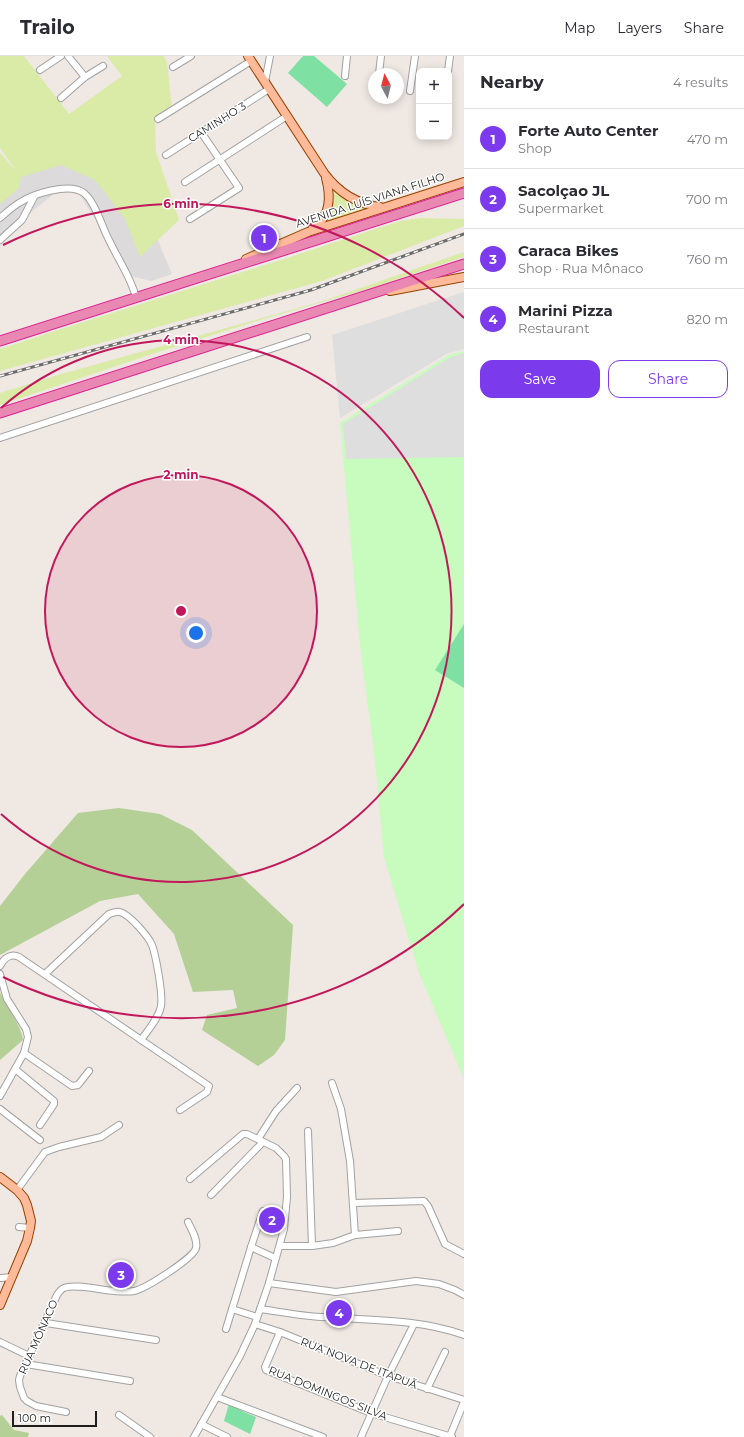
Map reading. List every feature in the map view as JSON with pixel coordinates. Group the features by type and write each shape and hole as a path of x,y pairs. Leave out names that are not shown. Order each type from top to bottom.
{"highway":[{"name":"AVENIDA LUÍS VIANA FILHO","path":"0,341 464,194"},
{"path":"0,413 464,264"}],"main road":[{"path":"249,58 325,175 341,192 364,204 383,207"},
{"path":"308,232 318,225 327,210 329,190 325,175"},
{"name":"AVENIDA LUÍS VIANA FILHO","path":"219,271 308,232 464,182"},
{"path":"356,298 464,277"},
{"path":"0,1177 18,1190 29,1204 30,1213 30,1228 27,1240 0,1305"}],"street":[{"path":"40,70 61,56"},
{"path":"68,56 85,77"},
{"path":"173,67 191,56"},
{"path":"267,85 270,56"},
{"path":"345,76 348,56"},
{"path":"380,68 381,56"},
{"path":"410,91 415,56"},
{"path":"448,68 450,56"},
{"path":"158,119 249,58"},
{"path":"61,98 85,77 103,66"},
{"name":"CAMINHO 3","path":"166,155 267,85"},
{"path":"185,182 287,116"},
{"path":"190,220 239,188 201,132"},
{"path":"0,218 18,204 55,190 69,189 78,190 84,193 94,207 109,241 130,278 136,297"},
{"path":"0,240 22,220 34,197"},
{"path":"0,438 307,337"},
{"path":"45,974 109,914 121,912 135,924 151,944 157,967 161,1006 156,1017 141,1040"},
{"path":"0,966 2,961 7,957 16,955 209,1086 207,1092 180,1110"},
{"path":"0,974 9,1004 28,1033 24,1053 0,1096"},
{"path":"24,1053 72,1086 78,1085 89,1071"},
{"path":"15,1070 54,1102 40,1125"},
{"path":"332,1083 341,1109 350,1161 355,1235"},
{"path":"211,1195 261,1140 276,1111 297,1088"},
{"path":"0,1109 40,1140"},
{"path":"18,1190 45,1152 101,1136 119,1125"},
{"path":"308,1131 312,1246"},
{"path":"190,1179 242,1135 247,1134 276,1148 284,1156 287,1165 287,1197 284,1229 255,1324 240,1356 194,1437"},
{"path":"353,1203 424,1201 428,1206 445,1244 464,1254"},
{"path":"226,1329 263,1211"},
{"name":"RUA MÔNACO","path":"66,1412 36,1406 30,1403 24,1398 19,1380 58,1294 62,1289 74,1286 119,1292 141,1290 193,1254 197,1243 188,1222"},
{"path":"19,1227 30,1228"},
{"path":"280,1246 312,1246 333,1243 355,1235 398,1231"},
{"path":"251,1247 275,1258"},
{"path":"1,1278 12,1277"},
{"path":"269,1282 336,1292 416,1281 439,1284 464,1295"},
{"path":"232,1309 257,1317"},
{"path":"260,1309 318,1317 414,1324 448,1330 464,1335"},
{"path":"46,1323 156,1340"},
{"name":"RUA NOVA DE ITAPUÃ","path":"255,1324 280,1332 388,1376 464,1401"},
{"path":"361,1437 388,1376 414,1324"},
{"name":"RUA DOMINGOS SILVA","path":"280,1332 265,1370 371,1413 451,1437"},
{"path":"0,1342 29,1356"},
{"path":"427,1389 445,1352"},
{"path":"26,1364 130,1381"},
{"path":"217,1397 323,1437"},
{"path":"451,1437 464,1401"},
{"path":"119,1415 150,1437"},
{"path":"201,1424 227,1437"}],"shaded area":[{"path":"47,150 67,153 149,220 172,274 151,281 131,276 78,192 55,193 0,237 0,178"},
{"path":"464,292 464,349 448,353 340,418 332,335"},
{"path":"464,353 464,457 346,459 343,424 449,358"}],"green space":[{"path":"0,56 24,56 69,114 122,76 107,56 163,56 167,62 172,110 155,121 156,152 179,220 140,257 125,219 95,180 61,165 21,177 19,188 0,204 0,153 17,172 0,148"},
{"path":"303,56 314,56 347,84 327,107 288,73"},
{"path":"334,190 370,209 326,222 331,214 334,203"},
{"path":"421,218 464,219 464,226 322,281 0,371 0,349 400,221"},
{"path":"464,252 464,257 371,288 257,321 152,354 0,405 0,393 58,375 323,301"},
{"path":"464,351 464,1079 419,973 384,857 374,751 361,655 340,423 449,355"},
{"path":"464,624 464,688 435,670"},
{"path":"119,808 160,814 192,830 293,925 285,1040 274,1055 258,1066 202,1030 207,1015 237,1008 233,990 193,992 174,934 138,894 100,901 0,955 0,906 25,874 78,813"},
{"path":"0,992 17,1023 23,1040 0,1060"},
{"path":"229,1404 256,1417 250,1434 224,1421"},
{"path":"2,1415 14,1430 29,1433 28,1437 0,1437 0,1416"}],"railway":[{"path":"0,376 311,290 464,234"}],"place":[{"name":"Forte Auto Center","path":"264,238"},
{"name":"Sacolçao JL","path":"272,1220"},
{"name":"Caraca Bikes","path":"121,1275"},
{"name":"Marini Pizza","path":"339,1313"}]}
